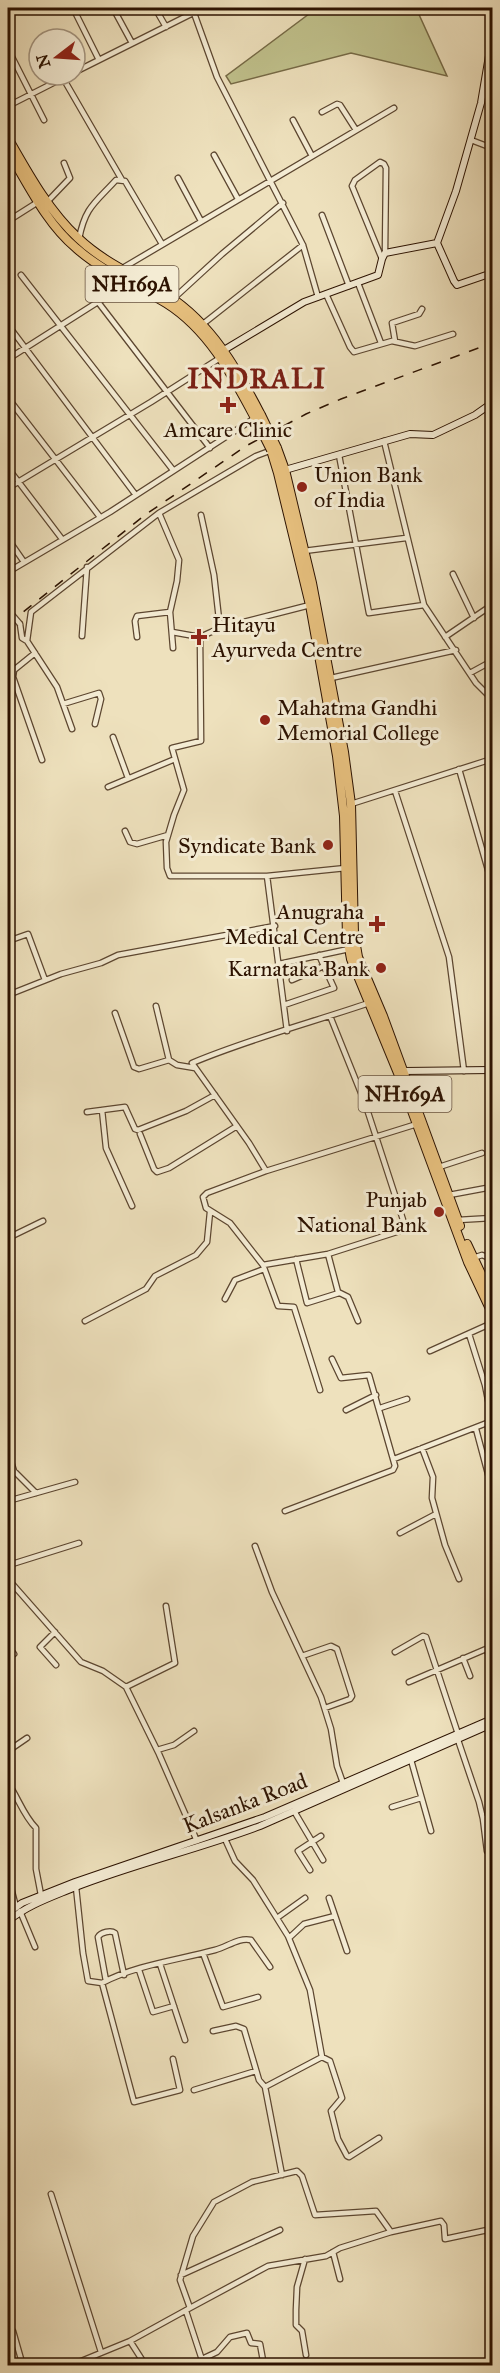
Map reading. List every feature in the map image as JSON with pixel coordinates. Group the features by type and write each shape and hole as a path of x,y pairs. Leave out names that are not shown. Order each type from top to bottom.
{"highway":[{"name":"NH169A","path":"8,138 58,231 107,271 203,324 258,417 285,470 331,678 331,702 343,796 346,927 349,949 369,1003 380,1018 404,1071 458,1220 492,1297"},
{"name":"NH169A","path":"8,151 11,166 79,239 121,269 173,299 206,339 222,354"},
{"name":"NH169A","path":"274,449 310,605 351,804 356,945 362,970 468,1262 492,1313"}],"main road":[{"path":"492,38 481,102 471,140 437,243 457,285 492,273"},
{"path":"222,354 289,309 378,275 383,256 437,243"},
{"path":"285,470 410,434 433,435 476,415 492,403"},
{"path":"404,1071 492,1070"},
{"name":"Kalsanka Road","path":"14,1911 41,1895 265,1817 343,1782 458,1737 492,1719"},
{"path":"8,1921 14,1911 100,1877 225,1839 492,1724"}],"street":[{"path":"73,8 99,60"},
{"path":"113,8 132,43"},
{"path":"155,8 166,27"},
{"path":"87,66 202,8"},
{"path":"194,13 218,77 303,245 318,297"},
{"path":"8,49 44,120"},
{"path":"8,106 45,87"},
{"path":"68,87 162,244"},
{"path":"322,112 337,104 340,105 356,130"},
{"path":"121,269 394,108"},
{"path":"293,120 312,156"},
{"path":"471,140 492,148"},
{"path":"214,156 238,199"},
{"path":"380,162 386,168 383,256 352,189 354,180 380,162"},
{"path":"8,221 43,202 70,178 64,163"},
{"path":"178,178 201,221"},
{"path":"79,239 82,220 88,210 116,180 122,180"},
{"path":"173,299 283,203"},
{"path":"322,214 349,286"},
{"path":"203,324 303,245"},
{"path":"21,275 59,327 173,470"},
{"path":"8,359 123,286 126,281"},
{"path":"358,283 381,343"},
{"path":"326,294 352,350 357,352 381,343 396,342 411,346 453,334"},
{"path":"98,302 210,448"},
{"path":"396,342 391,327 392,323 419,314 422,309"},
{"path":"8,325 135,494"},
{"path":"8,488 151,402 222,354"},
{"path":"8,398 100,517"},
{"path":"8,572 258,417"},
{"path":"384,441 424,605 470,673 492,699"},
{"path":"27,641 31,612 87,567 159,513 256,456 274,449"},
{"path":"339,455 369,613 424,605"},
{"path":"8,468 62,539"},
{"path":"159,513 179,560 170,612 173,648"},
{"path":"201,515 214,575 220,628"},
{"path":"8,538 24,562"},
{"path":"304,551 406,538"},
{"path":"82,636 87,567"},
{"path":"453,574 474,618"},
{"path":"172,632 200,637 220,628 310,605"},
{"path":"445,637 492,605"},
{"path":"8,609 20,624 22,638 27,641 57,687 72,729"},
{"path":"137,637 135,621 137,616 170,612"},
{"path":"200,637 201,741 172,748 184,790 168,835 167,859 170,876 267,876 346,868"},
{"path":"331,678 456,650"},
{"path":"35,653 14,670 13,677 42,760"},
{"path":"470,673 492,661"},
{"path":"63,704 99,693 101,699 95,724"},
{"path":"113,737 128,778"},
{"path":"108,787 175,759"},
{"path":"351,804 492,759"},
{"path":"459,769 492,884 492,933"},
{"path":"395,791 449,957 464,1071"},
{"path":"125,831 130,842 136,844 168,835"},
{"path":"484,855 492,853"},
{"path":"267,876 287,1030"},
{"path":"8,995 118,955 275,926"},
{"path":"8,940 28,934 45,980"},
{"path":"279,964 349,949"},
{"path":"284,1005 334,988 319,955"},
{"path":"292,980 324,966"},
{"path":"266,1172 237,1126 192,1064 230,1047 369,1003"},
{"path":"156,1006 169,1060 177,1065 195,1068"},
{"path":"115,1013 134,1067 139,1069 169,1060"},
{"path":"225,1299 235,1280 263,1267 328,1254 406,1229 377,1138 330,1016"},
{"path":"87,1112 126,1107 135,1129 138,1130 186,1111 215,1095"},
{"path":"102,1110 106,1148 132,1206"},
{"path":"320,1390 293,1306 279,1307 263,1267 230,1223 219,1214 210,1212 203,1199 205,1194 266,1172 417,1124"},
{"path":"140,1134 157,1172 169,1168 237,1126"},
{"path":"439,1167 482,1153"},
{"path":"449,1195 492,1187"},
{"path":"85,1321 146,1288 155,1276 196,1255 207,1242 210,1212"},
{"path":"458,1220 492,1218"},
{"path":"8,1238 43,1221"},
{"path":"328,1254 339,1293"},
{"path":"473,1258 482,1255 492,1259"},
{"path":"296,1259 307,1303 339,1293 348,1297 358,1321"},
{"path":"430,1351 492,1323"},
{"path":"394,1459 492,1421 469,1334"},
{"path":"285,1511 393,1470 395,1466 369,1374 341,1378 332,1359"},
{"path":"484,1385 492,1383"},
{"path":"346,1410 376,1395"},
{"path":"380,1408 407,1399"},
{"path":"476,1429 492,1489"},
{"path":"422,1448 433,1477 432,1498 436,1514 445,1545 459,1579"},
{"path":"8,1452 14,1471 36,1493"},
{"path":"8,1501 75,1482"},
{"path":"400,1533 436,1514"},
{"path":"8,1566 79,1543"},
{"path":"255,1546 272,1592 325,1708 337,1766 343,1782"},
{"path":"8,1580 83,1663 103,1671 126,1687 197,1841"},
{"path":"126,1687 176,1663 166,1606"},
{"path":"55,1632 40,1647 56,1665"},
{"path":"395,1652 424,1636 479,1802 487,1851"},
{"path":"8,1646 14,1654"},
{"path":"302,1656 331,1646 337,1649 352,1696 350,1699 325,1708"},
{"path":"409,1682 486,1649 492,1660"},
{"path":"463,1658 470,1676"},
{"path":"157,1750 174,1745 194,1731"},
{"path":"8,1751 27,1738"},
{"path":"411,1760 431,1831"},
{"path":"8,1783 28,1821 36,1828 36,1869 41,1895"},
{"path":"392,1807 421,1798"},
{"path":"294,1811 310,1842 323,1860"},
{"path":"483,1819 492,1816"},
{"path":"310,1870 298,1851 321,1836"},
{"path":"225,1839 235,1861 253,1880 289,1938 310,1989 322,2056 330,2061 342,2098 331,2111 338,2139 349,2157 379,2138"},
{"path":"8,1876 14,1911 35,1947"},
{"path":"76,1887 88,1981 104,1982 249,1939 270,1967"},
{"path":"277,1918 304,1898"},
{"path":"328,1898 346,1951"},
{"path":"289,1938 306,1923 335,1916"},
{"path":"124,1975 116,1933 101,1933 98,1936 104,1982 134,2102 180,2091 173,2059"},
{"path":"203,1953 223,2007 258,1997"},
{"path":"160,1964 184,2040"},
{"path":"139,1970 153,2012 174,2006"},
{"path":"213,2031 236,2026 244,2029 256,2071 262,2086 265,2087 282,2175"},
{"path":"265,2087 322,2056"},
{"path":"194,2090 256,2071"},
{"path":"204,2366 180,2280 193,2236 214,2202 252,2182 297,2172 302,2176 315,2215 376,2211 391,2232"},
{"path":"51,2194 101,2352"},
{"path":"69,2366 130,2341 268,2266 326,2256 391,2232 441,2221 444,2225 445,2239 492,2229"},
{"path":"181,2276 280,2230"},
{"path":"333,2252 340,2279"},
{"path":"305,2259 297,2287 296,2325 302,2331 306,2355"},
{"path":"13,2331 23,2366"},
{"path":"202,2359 217,2352 230,2337 247,2333 250,2342 260,2344 264,2366"},
{"path":"130,2341 146,2366"}],"green space":[{"path":"317,8 416,8 447,76 351,53 231,84 226,76"}],"railway":[{"path":"8,624 145,515 246,446 306,414 341,399 492,343"}],"place":[{"name":"Amcare Clinic","path":"228,405"},
{"name":"Union Bank of India","path":"302,487"},
{"name":"Hitayu Ayurveda Centre","path":"199,637"},
{"name":"Mahatma Gandhi Memorial College","path":"265,720"},
{"name":"Syndicate Bank","path":"328,845"},
{"name":"Anugraha Medical Centre","path":"377,924"},
{"name":"Karnataka Bank","path":"381,968"},
{"name":"Punjab National Bank","path":"439,1212"}],"district":[{"name":"INDRALI","path":"257,378"}]}
